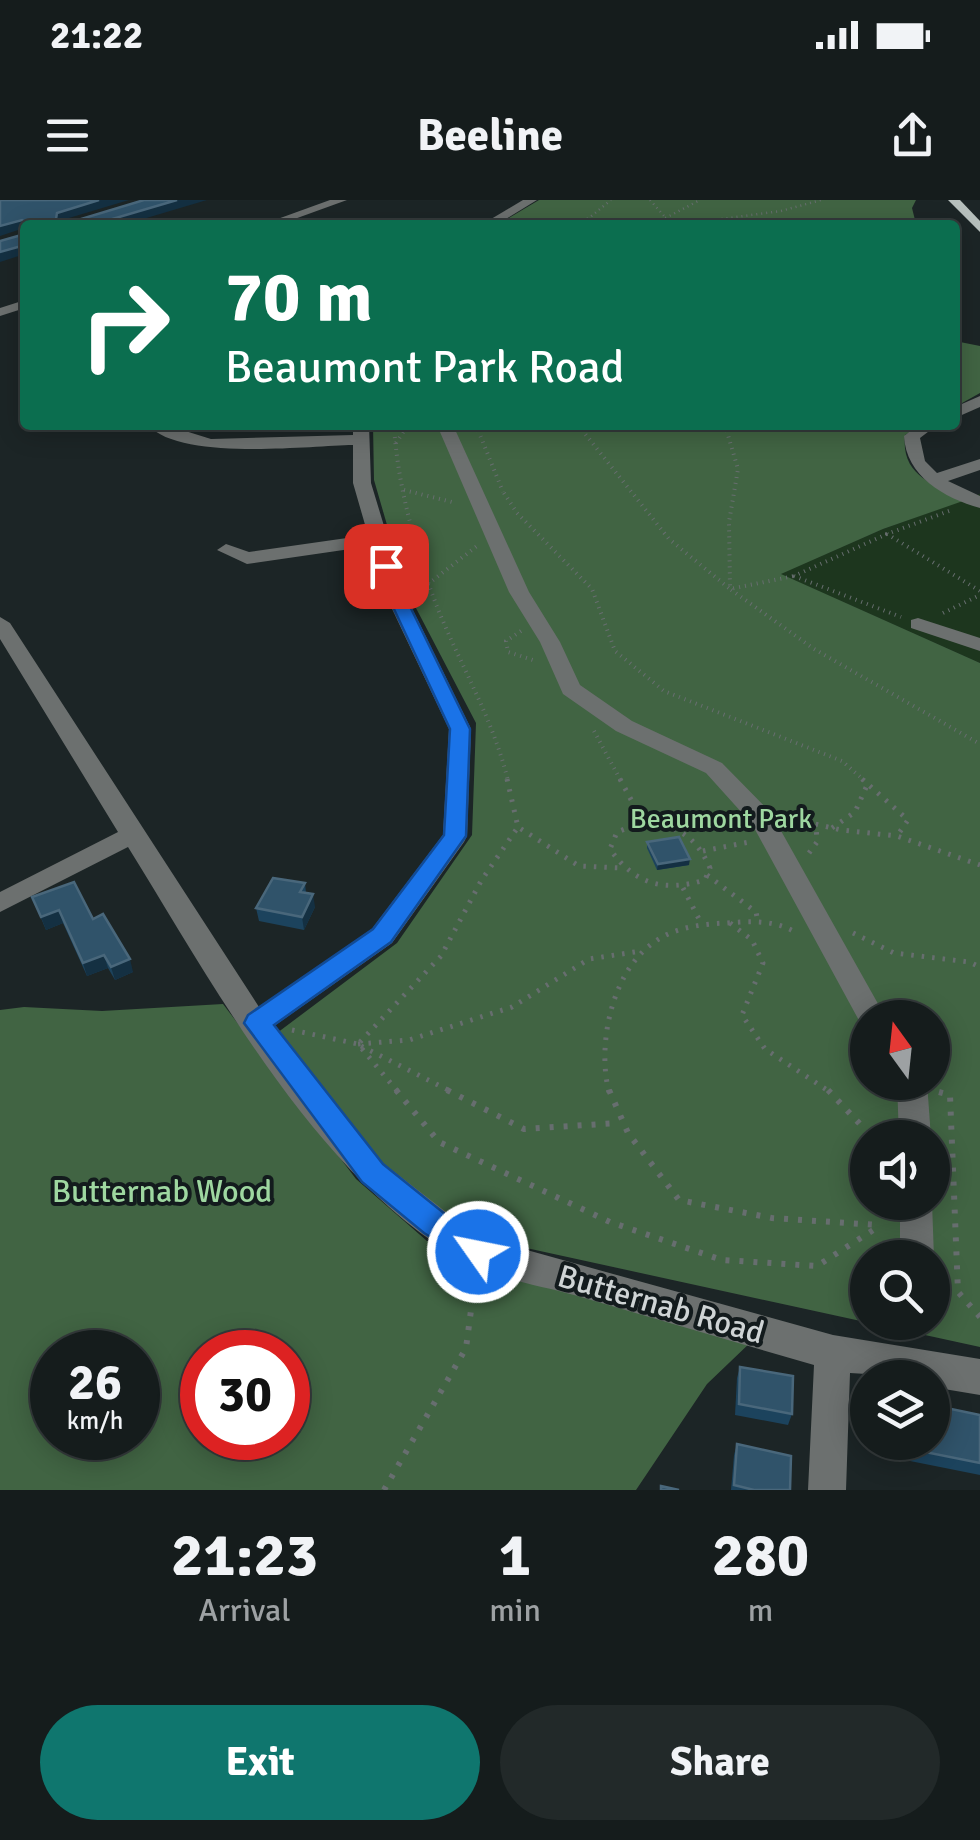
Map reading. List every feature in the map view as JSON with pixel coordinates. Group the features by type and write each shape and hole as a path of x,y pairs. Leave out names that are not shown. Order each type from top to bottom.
{"main road":[{"path":"954,200 980,228"}],"street":[{"path":"282,220 341,200"},
{"path":"496,220 532,200"},
{"path":"162,430 210,444 360,432 362,483 394,592 460,729 455,836 382,936 257,1023"},
{"path":"447,430 520,592 550,642 571,689 624,726 714,768 767,828 861,1000"},
{"path":"921,430 912,436 911,456 921,470 978,502"},
{"path":"936,478 980,464"},
{"path":"226,550 248,558 379,539"},
{"name":"Butternab Road","path":"0,623 130,836 232,992 372,1173 434,1223 478,1252 833,1353 980,1377"},
{"path":"918,624 980,645"},
{"path":"0,903 130,836"},
{"path":"827,1490 833,1353"}],"path":[{"path":"584,220 611,200"},
{"path":"650,200 665,217"},
{"path":"660,220 700,200"},
{"path":"712,220 822,200"},
{"path":"144,218 149,220"},
{"path":"394,430 402,490 428,584 498,739 518,827 579,866 621,868"},
{"path":"394,445 404,430"},
{"path":"478,430 517,513 592,589 615,651 664,691 842,761 908,820 896,836"},
{"path":"582,430 668,539 730,589 814,649 980,744"},
{"path":"726,430 738,469 729,522 730,589"},
{"path":"402,490 483,510 504,492"},
{"path":"730,589 794,576 886,534 978,502"},
{"path":"428,584 495,532"},
{"path":"886,534 980,593"},
{"path":"794,576 918,624 980,593"},
{"path":"571,689 643,822"},
{"path":"832,828 855,812 868,783"},
{"path":"703,851 787,817 832,828 896,836 980,865"},
{"path":"643,822 676,826 693,834 710,868 705,880 682,888 653,886 629,876 610,849 618,832 643,822"},
{"path":"358,1044 440,956 518,827"},
{"path":"706,875 756,912 758,922"},
{"path":"682,888 700,922"},
{"path":"814,915 894,952 969,962 980,967"},
{"path":"358,1044 409,1040 512,1007 589,960 640,951 660,938 700,922 778,921 838,960"},
{"path":"730,923 752,940 763,963 742,1014 765,1049 825,1087 854,1120"},
{"path":"358,1044 439,1142 610,1222 722,1260 817,1266 880,1225 772,1218 679,1200 618,1123 603,1054 618,992 640,951"},
{"path":"257,1023 358,1044 524,1129 618,1123"},
{"path":"950,1095 958,1292"},
{"path":"384,1490 466,1348 478,1252"},
{"path":"950,1290 958,1292 980,1316"}],"green space":[{"path":"539,200 916,200 912,208 915,220 505,220"},
{"path":"960,342 980,346 980,393 960,404"},
{"name":"Beaumont Park","path":"373,430 913,430 905,435 905,449 913,469 963,501 883,529 781,574 980,663 980,1347 948,1340 950,1240 850,1240 850,1319 471,1236 377,1161 277,1033 397,943 472,835 476,723 405,587 374,480"},
{"path":"980,494 980,663 780,574 883,529"},
{"name":"Butternab Wood","path":"223,1004 356,1179 427,1241 561,1289 753,1340 707,1384 636,1490 0,1490 0,1010 24,1007 102,1011"}],"building":[{"path":"0,200 99,200 57,213 56,219 78,220 20,220 0,226"},
{"path":"144,200 177,200 109,220 78,220"},
{"path":"20,235 20,246 0,252 0,241"},
{"path":"679,837 690,859 658,864 647,842"},
{"path":"273,878 305,883 300,892 313,894 302,917 256,908"},
{"path":"74,882 93,919 103,914 130,959 111,967 104,955 83,963 59,910 41,917 32,897"},
{"path":"740,1367 793,1376 792,1414 739,1404"},
{"path":"950,1409 980,1415 980,1463 950,1457"},
{"path":"737,1444 791,1456 790,1490 754,1490 734,1485"}],"route":[{"path":"386,566 394,592 460,729 455,836 382,936 257,1023 312,1100 372,1173 434,1223 478,1252"}]}
